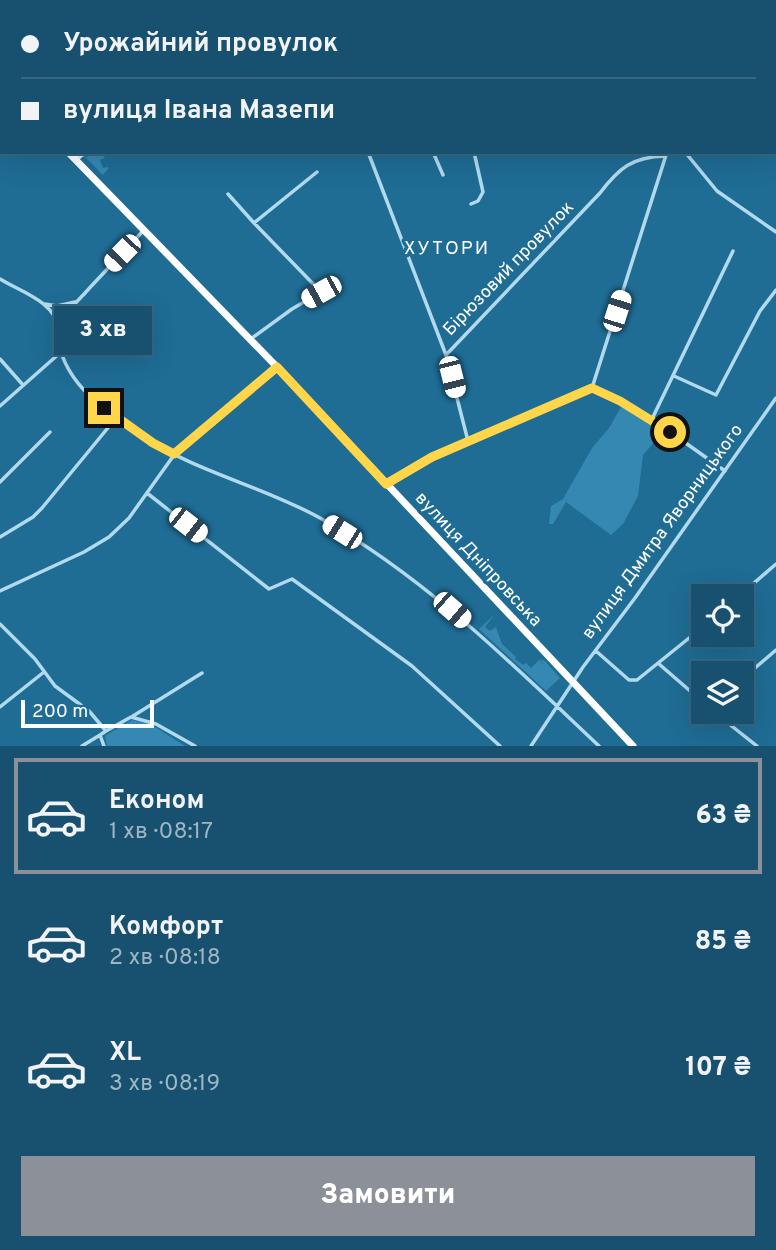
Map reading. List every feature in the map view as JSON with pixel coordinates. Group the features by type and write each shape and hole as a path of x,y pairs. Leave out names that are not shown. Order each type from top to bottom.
{"highway":[{"name":"вулиця Дніпровська","path":"70,154 277,367 634,746"}],"street":[{"path":"75,160 82,154"},
{"name":"Бірюзовий провулок","path":"369,154 446,355 616,173 629,164 666,154"},
{"path":"434,154 443,175"},
{"path":"471,204 478,201 483,192 474,154"},
{"path":"386,484 422,463 592,388 666,154"},
{"path":"687,154 716,191 776,232"},
{"path":"254,223 317,172"},
{"path":"228,194 321,292 250,339"},
{"path":"58,330 65,315 143,231"},
{"path":"652,419 733,251"},
{"path":"0,279 43,304 55,317 61,352 80,386 116,418 174,454 283,499 349,537 442,601 598,746"},
{"path":"674,376 716,396 760,311 776,290"},
{"path":"43,304 57,306 79,300"},
{"path":"0,407 61,352"},
{"path":"446,355 469,442"},
{"path":"0,359 23,385"},
{"path":"0,591 84,552 109,537 129,518 174,454 277,367"},
{"path":"592,388 652,419 725,471"},
{"name":"вулиця Дмитра Яворницького","path":"531,746 595,650 635,598 776,398"},
{"path":"0,537 42,509 116,418"},
{"path":"0,482 50,432"},
{"path":"147,493 269,589 292,579 369,633 412,666 500,746"},
{"path":"753,584 776,564"},
{"path":"0,624 20,642 63,693 89,711 106,731"},
{"path":"595,650 629,680 641,678 691,637"},
{"path":"755,667 776,650"},
{"path":"659,664 691,692"},
{"path":"0,707 44,673"},
{"path":"82,746 202,673"},
{"path":"131,717 156,724 195,746"},
{"path":"729,724 757,746"},
{"path":"100,735 104,746"}],"shaded area":[{"path":"101,154 105,158 100,160 103,168 108,167 103,175 85,157"},
{"path":"621,407 650,420 663,432 643,455 638,496 623,524 611,535 566,502 553,524 549,524 551,506 563,499 592,448 609,428"},
{"path":"495,614 485,627 490,631 496,627 502,644 515,659 531,668 539,660 547,668 539,659 545,661 560,678 546,691 479,629"},
{"path":"132,720 152,725 185,746 107,746 105,736"}],"district":[{"name":"ХУТОРИ","path":"447,249"}],"route":[{"path":"104,408 153,443 174,454 277,367 386,484 432,457 592,388 652,419 670,432"}]}
